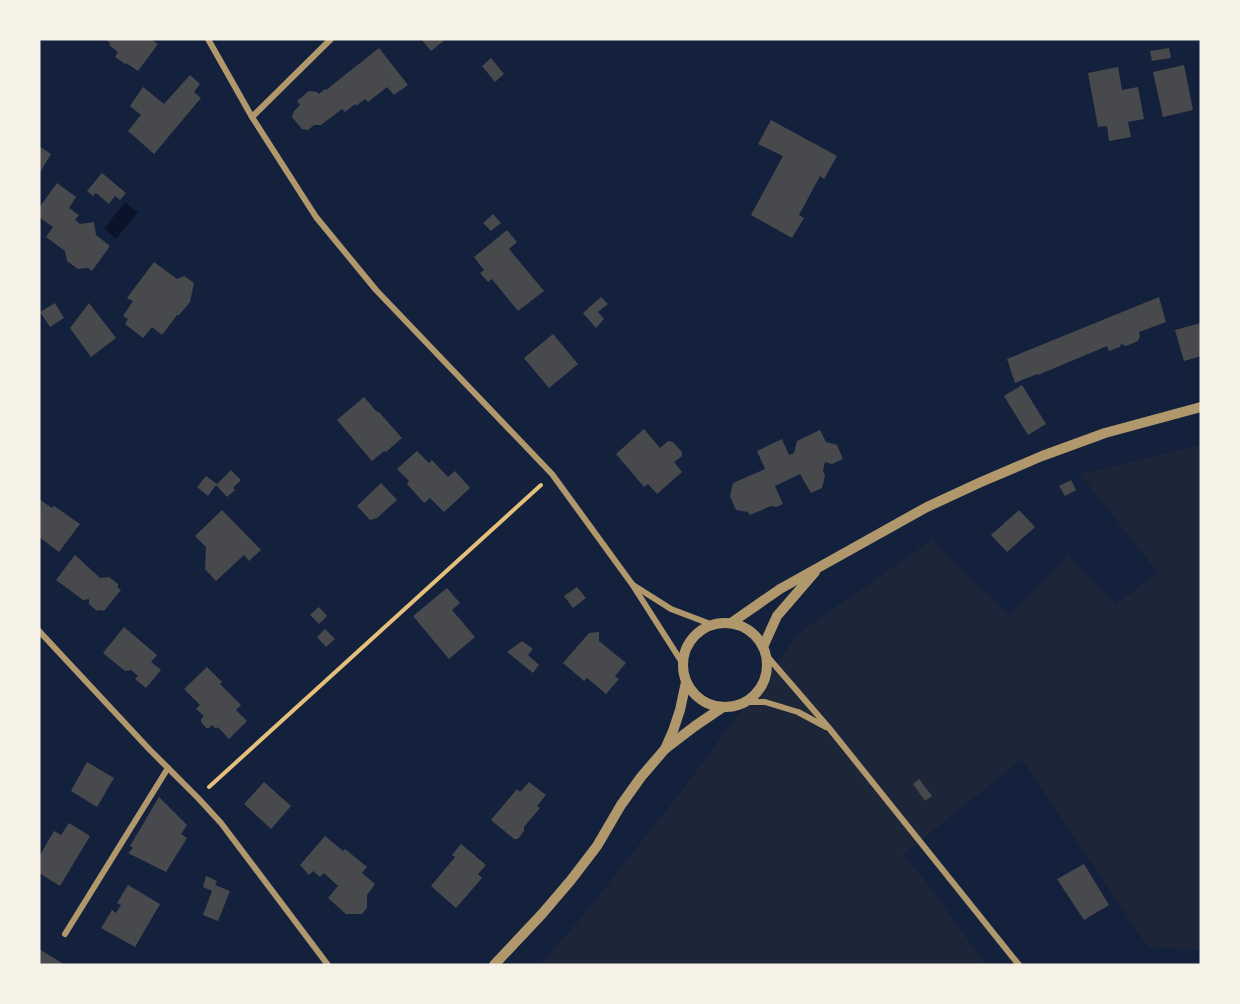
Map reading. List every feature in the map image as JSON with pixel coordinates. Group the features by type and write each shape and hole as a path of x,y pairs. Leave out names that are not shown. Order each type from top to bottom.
{"street":[{"path":"208,39 252,117 316,217 376,290 552,474 632,584 683,664"},
{"path":"252,117 331,39"},
{"path":"731,623 771,595 821,565 927,507 981,482 1105,433 1201,407"},
{"path":"745,702 756,694 764,682 767,668 765,651 777,616 821,565"},
{"path":"632,584 671,609 712,625"},
{"path":"829,728 798,712 765,702 745,702 723,707 705,702 690,690 686,682 683,664 685,651 691,640 701,630 712,625 731,623 755,636 765,651 829,728 1019,965"},
{"path":"39,631 221,823 328,965"},
{"path":"494,965 571,880 597,846 621,805 664,749 680,710 686,682"},
{"path":"664,749 723,707"},
{"path":"65,934 168,768"}],"path":[{"path":"198,798 552,474"}],"shaded area":[{"path":"125,202 138,212 116,239 104,229"},
{"path":"1201,445 1201,950 1148,947 1022,759 903,855 926,882 986,965 539,965 582,917 680,793 800,632 932,540 1009,615 1068,555 1116,604 1158,573 1080,474"}],"building":[{"path":"105,39 150,39 158,44 138,71 115,57 118,52"},
{"path":"421,39 446,39 431,51"},
{"path":"379,48 408,85 394,95 387,87 368,102 365,99 345,112 342,109 321,125 314,125 308,130 302,129 292,117 300,105 297,101 309,91 319,94 326,90"},
{"path":"1169,48 1171,58 1152,61 1150,51"},
{"path":"491,58 504,74 495,82 482,66"},
{"path":"1184,65 1193,110 1163,117 1153,72"},
{"path":"1118,67 1122,90 1138,87 1144,119 1128,122 1131,137 1109,141 1107,126 1098,127 1088,73"},
{"path":"190,75 200,84 194,92 201,98 154,154 128,131 141,115 130,106 143,87 164,104"},
{"path":"771,120 837,156 824,179 820,176 799,215 804,218 792,238 751,215 783,156 758,144"},
{"path":"39,146 51,154 39,174"},
{"path":"102,173 126,193 120,200 115,196 109,204 96,193 93,196 87,191"},
{"path":"57,183 76,197 69,208 79,215 75,220 80,224 94,222 96,235 110,246 92,271 88,268 78,269 67,261 65,251 46,237 53,227 39,217 39,208"},
{"path":"493,214 501,223 491,231 483,223"},
{"path":"507,230 517,242 509,249 544,291 518,311 492,279 488,282 480,273 484,270 474,257"},
{"path":"154,262 177,279 184,276 194,283 190,302 162,335 152,327 143,338 125,324 128,319 123,316 133,301 127,298"},
{"path":"601,297 608,304 598,312 604,319 596,328 583,313"},
{"path":"1159,297 1166,322 1139,332 1138,341 1126,346 1121,344 1120,347 1109,351 1107,346 1015,383 1007,359"},
{"path":"55,303 64,318 50,327 40,312"},
{"path":"89,303 116,338 91,357 70,328"},
{"path":"1201,323 1201,356 1184,361 1175,330"},
{"path":"553,334 578,364 549,388 524,358"},
{"path":"1022,385 1046,424 1028,435 1004,396"},
{"path":"364,397 402,438 372,461 337,420"},
{"path":"644,429 660,448 668,441 673,442 682,452 682,456 674,462 682,472 657,494 648,484 644,487 616,454"},
{"path":"820,430 826,442 837,445 843,459 832,464 825,462 822,488 811,493 800,474 775,486 783,504 776,507 771,506 750,515 748,512 736,510 730,496 733,483 765,469 757,451 782,439 789,455 794,453 797,441"},
{"path":"417,451 429,463 432,460 448,477 455,471 470,488 444,512 430,498 424,503 407,484 409,481 397,469"},
{"path":"231,470 241,480 227,497 216,485 208,496 197,487 206,476 217,484"},
{"path":"1071,480 1076,490 1065,496 1059,486"},
{"path":"381,483 397,500 377,518 370,520 357,506"},
{"path":"39,499 52,508 54,506 80,524 59,552 39,537"},
{"path":"222,510 261,550 249,561 244,555 216,581 205,569 206,547 195,536"},
{"path":"1019,510 1035,527 1007,552 991,535"},
{"path":"75,555 100,578 109,577 118,584 121,590 104,611 97,611 89,604 89,599 83,600 56,580"},
{"path":"577,587 586,598 573,608 564,596"},
{"path":"447,588 460,603 452,610 475,637 449,659 413,616"},
{"path":"319,607 327,616 319,624 310,615"},
{"path":"124,627 157,655 151,662 161,670 146,688 135,679 138,676 131,670 125,671 103,653"},
{"path":"325,629 335,639 326,647 317,637"},
{"path":"599,632 599,641 626,663 615,676 619,679 606,694 587,678 584,681 563,663 589,633"},
{"path":"522,641 533,649 528,655 539,665 533,673 507,652"},
{"path":"207,667 241,705 236,710 247,721 229,739 218,727 216,729 212,725 206,728 201,722 204,716 196,709 200,705 184,689"},
{"path":"87,762 114,778 97,807 71,791"},
{"path":"919,779 932,796 925,801 913,784"},
{"path":"264,782 291,806 271,829 244,804"},
{"path":"529,782 546,795 537,806 540,808 524,827 524,831 518,839 514,839 491,820 517,789 520,792"},
{"path":"159,797 187,825 181,834 187,838 166,872 128,853 133,848 130,846"},
{"path":"69,823 90,836 60,886 39,873 39,857 54,831 61,835"},
{"path":"325,836 367,867 362,873 375,884 367,895 367,908 362,914 346,914 328,898 338,886 324,873 320,877 313,871 309,875 300,865"},
{"path":"461,844 486,865 478,874 482,878 456,908 431,886 455,857 452,855"},
{"path":"1084,864 1109,905 1084,920 1057,879"},
{"path":"206,876 217,881 215,885 230,891 218,921 203,915 212,891 203,887"},
{"path":"128,885 160,904 135,947 101,928 112,910 116,913 121,905 117,903"},
{"path":"39,949 65,965 39,965"}]}
